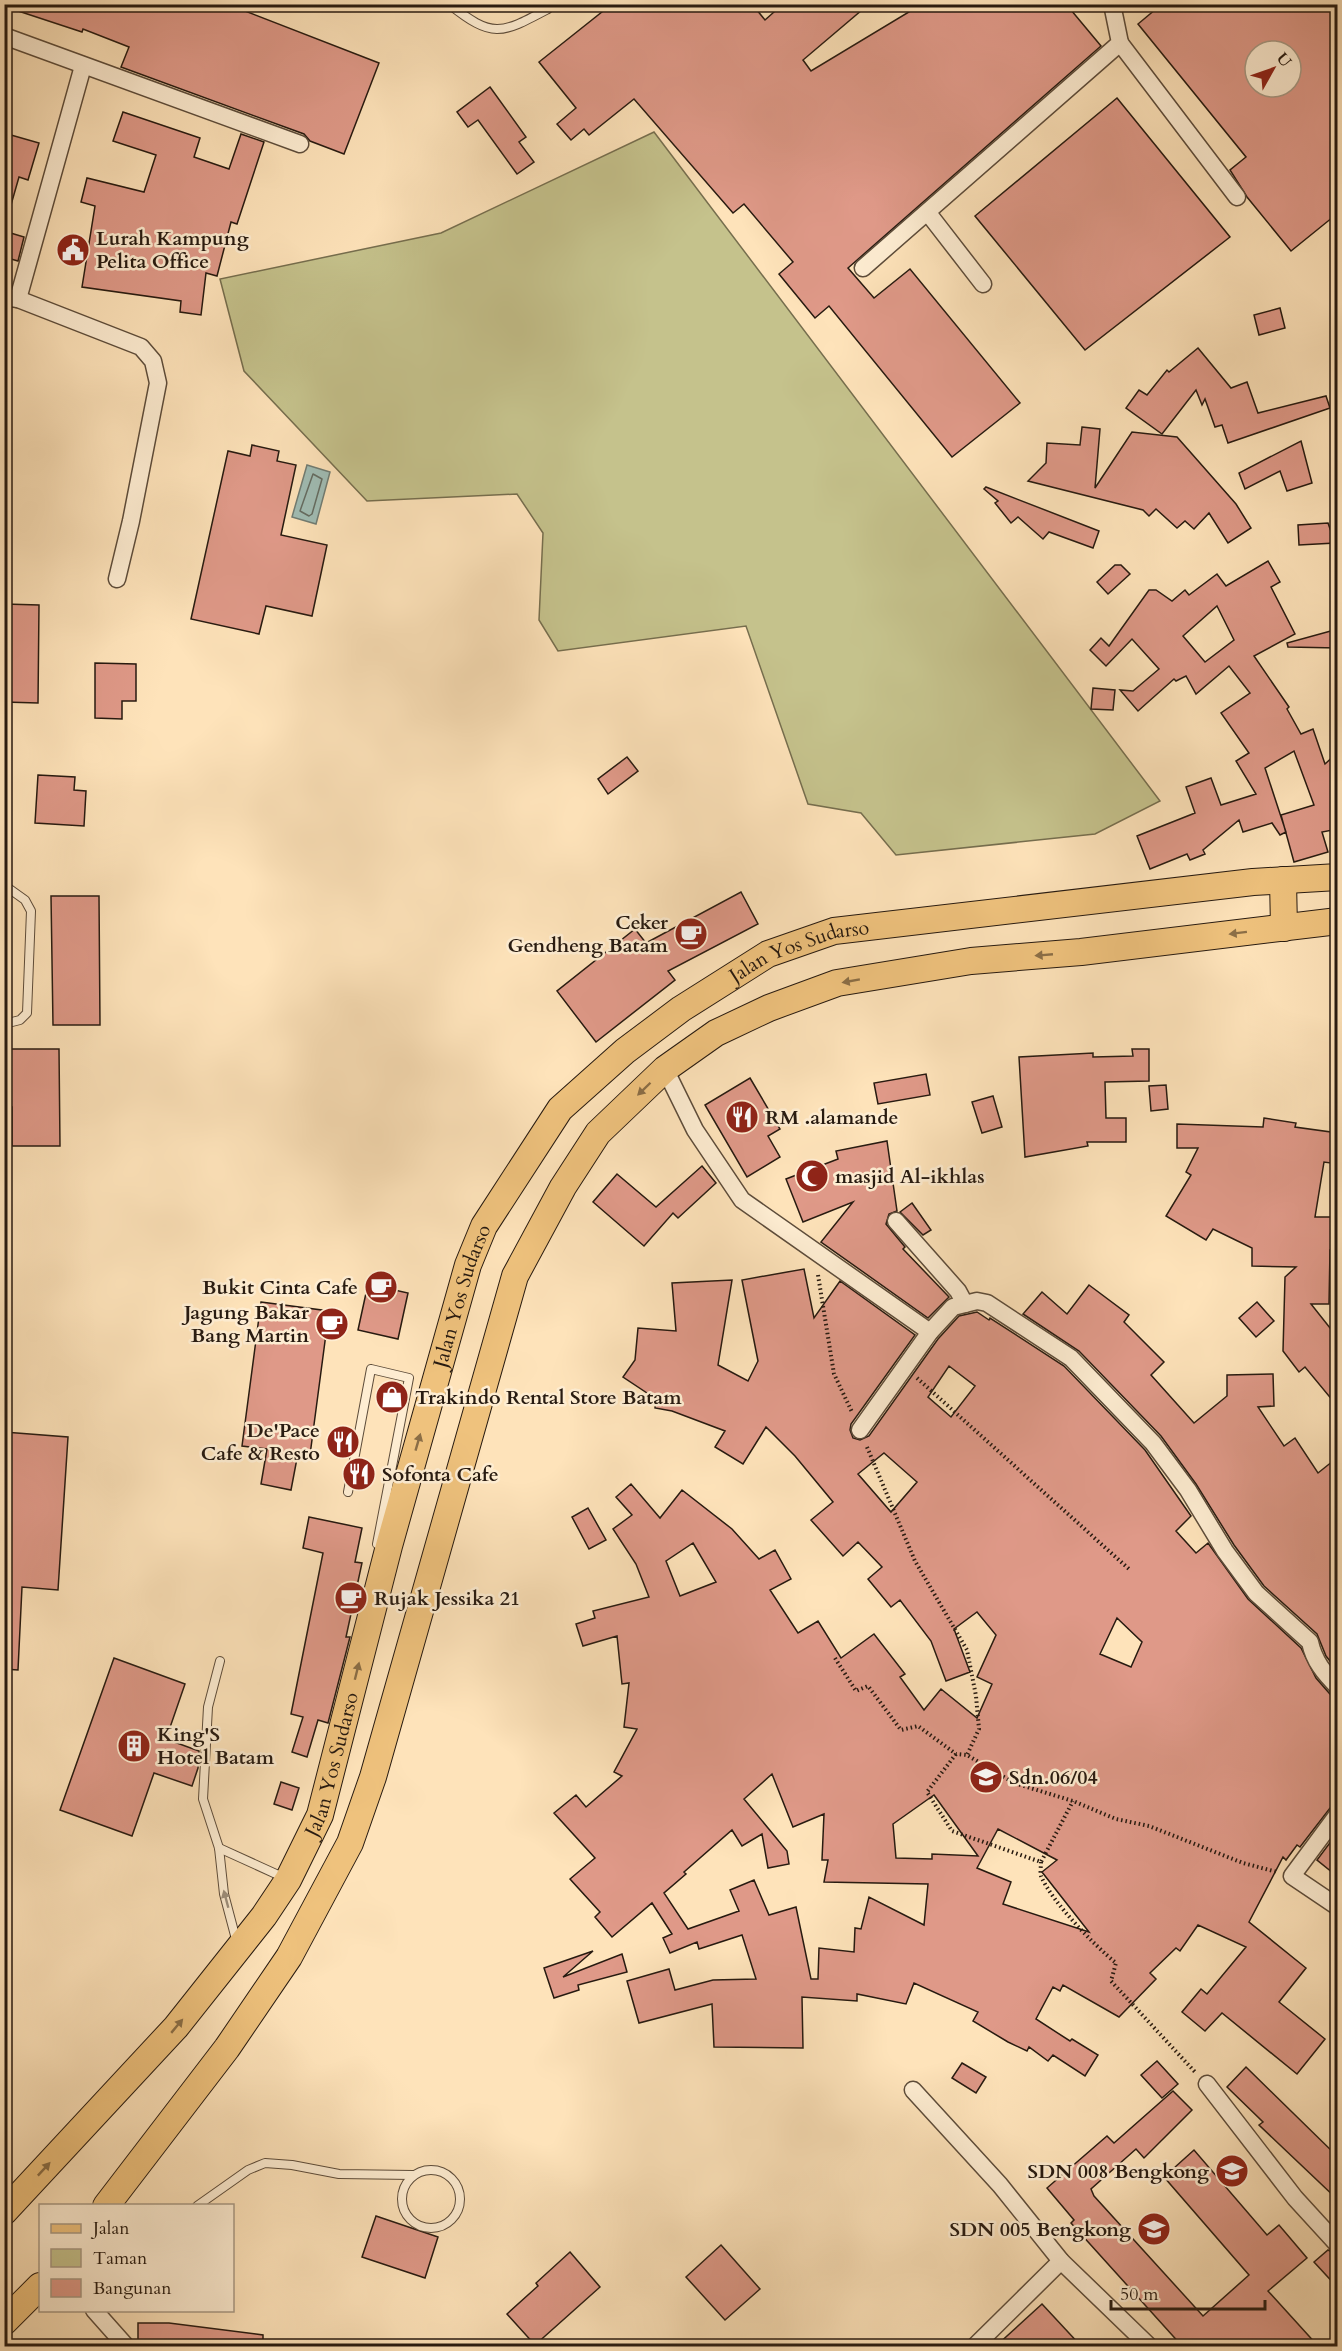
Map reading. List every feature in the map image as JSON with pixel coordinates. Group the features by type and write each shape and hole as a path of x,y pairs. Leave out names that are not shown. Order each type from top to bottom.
{"main road":[{"name":"Jalan Yos Sudarso","path":"4,2212 176,2027 238,1949 288,1880 320,1815 389,1546 468,1265 484,1226 560,1109 625,1051 681,1009 768,954 834,931 1283,880 1338,877"},
{"path":"1283,880 1284,928"},
{"name":"Jalan Yos Sudarso","path":"107,2204 227,2048 289,1957 350,1843 373,1777 515,1276 563,1187 597,1133 665,1069 716,1033 769,1008 837,983 971,961 1081,952 1338,921"},
{"path":"6,2317 39,2287"}],"street":[{"path":"1112,4 1120,43 1237,197"},
{"path":"4,36 300,144"},
{"path":"863,268 1120,43"},
{"path":"83,66 11,298 141,347 153,362 158,383 131,521 117,579"},
{"path":"928,213 983,284"},
{"path":"665,1069 695,1130 742,1200 930,1332"},
{"path":"896,1221 958,1291 965,1304"},
{"path":"860,1430 930,1332 953,1307 977,1301 987,1303 1071,1358 1153,1443 1188,1490 1225,1551 1256,1593 1310,1642 1312,1654 1323,1672 1338,1687"},
{"path":"1338,1814 1292,1876 1338,1906"},
{"path":"1207,2084 1295,2198 1338,2245"},
{"path":"913,2090 1000,2185 1061,2261 1149,2346"},
{"path":"975,2346 1061,2261"},
{"path":"96,2312 126,2346"}],"lane":[{"path":"449,4 478,26 501,30 511,29 548,9"},
{"path":"4,885 25,900 31,911 27,1013 20,1020 4,1023"},
{"path":"348,1492 372,1369 409,1378 377,1544 389,1546"},
{"path":"220,1661 208,1707 203,1799 219,1848 224,1894 238,1949"},
{"path":"219,1848 288,1880"},
{"path":"198,2204 248,2170 265,2163 339,2174 413,2175 432,2169 451,2177 460,2195 457,2213 452,2220 435,2228 417,2224 410,2219 402,2202 403,2192 413,2175"}],"path":[{"path":"817,1253 818,1278 834,1374 915,1562 967,1650 976,1696 979,1729 967,1755"},
{"path":"905,1368 1129,1569"},
{"path":"835,1658 856,1691 868,1686 901,1730 918,1726 956,1755 967,1755 1014,1783 1073,1801 1116,1819 1149,1826 1244,1863 1292,1876"},
{"path":"956,1755 927,1792 952,1832 1041,1862"},
{"path":"1073,1801 1041,1862 1040,1875 1095,1945 1116,1963 1111,1981 1207,2084"}],"green space":[{"path":"654,132 1160,801 1095,834 896,855 861,813 808,804 746,626 558,651 539,620 543,533 517,494 367,501 244,371 220,279 441,233"}],"water":[{"path":"307,465 330,472 316,524 292,517"}],"building":[{"path":"10,4 227,4 379,63 344,154 310,141 304,134 121,67 129,47 83,29 82,32 9,8"},
{"path":"612,4 752,4 765,20 783,4 869,4 803,60 811,71 922,4 1066,4 1101,46 848,268 874,298 910,269 1020,403 952,457 829,306 815,318 779,274 793,262 744,204 733,213 634,99 589,135 584,129 571,140 557,124 576,108 539,62"},
{"path":"1162,4 1338,4 1338,213 1291,251 1247,197 1230,170 1246,157 1138,24"},
{"path":"490,87 526,137 519,142 534,162 517,174 478,120 468,127 457,112"},
{"path":"1117,98 1230,237 1085,350 975,216"},
{"path":"123,112 200,138 194,157 229,169 241,134 264,142 237,224 231,222 217,276 206,273 201,315 180,312 181,301 82,287 95,206 81,202 87,178 144,192 156,155 113,141"},
{"path":"4,133 39,143 28,180 19,177 9,212 4,211"},
{"path":"4,231 24,237 18,261 4,257"},
{"path":"1280,308 1285,328 1259,335 1254,315"},
{"path":"1198,348 1231,388 1247,382 1258,413 1326,396 1330,408 1228,443 1222,425 1215,427 1205,399 1202,405 1196,390 1162,434 1126,408 1139,390 1147,395 1167,370 1169,372"},
{"path":"1082,427 1100,429 1095,488 1132,432 1177,437 1236,504 1251,528 1228,543 1209,513 1194,529 1185,521 1177,528 1156,509 1149,516 1143,510 1028,481 1046,463 1047,443 1080,445"},
{"path":"1301,441 1312,483 1287,491 1280,471 1245,489 1239,473"},
{"path":"252,445 279,451 277,461 296,465 281,535 327,545 312,616 266,606 259,634 191,619 228,451 250,456"},
{"path":"986,487 1099,531 1093,548 1049,532 1043,539 1018,517 1011,523 995,503 998,501 984,489"},
{"path":"1328,523 1335,543 1299,545 1298,525"},
{"path":"1268,561 1280,582 1271,587 1295,634 1254,656 1289,707 1287,709 1301,734 1313,729 1325,764 1338,752 1338,829 1322,832 1328,852 1294,862 1286,832 1280,835 1272,823 1243,832 1239,820 1203,850 1205,854 1190,860 1187,854 1150,869 1137,836 1195,813 1186,787 1211,778 1221,805 1256,794 1236,761 1249,753 1221,713 1250,693 1229,666 1196,694 1186,676 1176,681 1174,679 1138,711 1120,690 1133,691 1159,669 1132,639 1106,666 1090,650 1101,638 1109,646 1149,590 1156,590 1172,601 1185,590 1189,595 1217,574 1226,586","holes":["1217,606 1234,640 1205,662 1183,636","1294,751 1314,805 1281,815 1284,826 1265,768"]},
{"path":"1115,565 1121,565 1130,574 1108,594 1097,582"},
{"path":"4,604 39,605 38,703 4,702"},
{"path":"1338,629 1338,648 1288,647 1287,643"},
{"path":"95,663 136,664 136,701 122,701 122,719 95,718"},
{"path":"1093,688 1115,690 1113,710 1091,709"},
{"path":"627,757 638,771 608,794 598,779"},
{"path":"38,775 75,777 74,790 86,791 84,826 35,823"},
{"path":"741,892 758,924 668,971 675,980 596,1042 557,991 635,929 646,943"},
{"path":"51,896 99,896 100,1025 53,1025"},
{"path":"4,1049 59,1049 60,1146 12,1146 12,1107 4,1107"},
{"path":"1132,1049 1149,1049 1149,1081 1105,1082 1106,1118 1126,1118 1126,1142 1087,1142 1088,1146 1025,1157 1019,1057 1093,1053 1093,1057 1133,1056"},
{"path":"926,1074 930,1095 878,1104 874,1083"},
{"name":"RM .alamande","path":"750,1078 780,1129 768,1136 780,1157 747,1177 705,1105"},
{"path":"1166,1085 1168,1109 1151,1111 1149,1086"},
{"path":"993,1096 1002,1127 982,1133 972,1102"},
{"path":"1264,1118 1296,1123 1295,1127 1338,1133 1338,1164 1324,1162 1315,1217 1338,1217 1338,1250 1330,1250 1329,1304 1311,1304 1338,1338 1338,1407 1305,1367 1299,1372 1283,1351 1285,1277 1296,1267 1252,1266 1252,1248 1213,1229 1206,1240 1166,1216 1191,1175 1186,1172 1198,1148 1177,1148 1177,1124 1263,1127"},
{"path":"887,1141 897,1211 889,1214 886,1224 905,1247 903,1249 949,1297 928,1318 821,1242 853,1202 803,1222 786,1179 838,1159 836,1151"},
{"path":"702,1166 716,1183 678,1218 673,1213 644,1246 593,1202 617,1174 656,1207"},
{"path":"912,1203 931,1230 923,1235 900,1212"},
{"path":"804,1269 814,1318 840,1281 915,1335 851,1424 850,1430 853,1438 860,1440 869,1436 938,1339 959,1316 977,1312 989,1320 990,1318 1064,1366 1145,1450 1191,1516 1176,1531 1196,1553 1208,1543 1248,1599 1301,1648 1316,1678 1330,1694 1338,1697 1338,1804 1330,1808 1300,1847 1297,1845 1286,1860 1283,1857 1249,1922 1306,1968 1279,2002 1325,2039 1297,2074 1222,2013 1205,2031 1182,2012 1201,1989 1207,1994 1246,1947 1198,1925 1180,1951 1176,1948 1150,1973 1156,1979 1119,2017 1063,1985 1060,1991 1053,1987 1036,2019 1070,2041 1072,2039 1098,2055 1085,2076 1053,2055 1048,2061 1029,2047 1027,2051 1008,2042 973,2021 978,2012 914,1983 906,2004 857,1994 857,2001 802,1997 803,2048 714,2047 712,2004 639,2023 627,1981 669,1969 675,1990 713,1980 756,1979 742,1935 699,1949 697,1942 670,1953 663,1938 672,1934 652,1903 612,1937 595,1917 600,1912 570,1879 595,1858 554,1813 576,1795 586,1807 622,1776 614,1772 637,1729 624,1727 629,1683 622,1684 617,1636 583,1646 576,1624 595,1618 593,1611 649,1597 636,1564 613,1529 632,1515 616,1497 631,1484 660,1518 682,1490 732,1529 759,1559 775,1550 791,1579 770,1590 798,1633 818,1621 841,1658 874,1634 905,1674 900,1677 924,1710 941,1689 977,1718 992,1684 977,1677 996,1635 977,1612 954,1629 970,1672 946,1681 931,1641 900,1600 891,1607 868,1579 882,1567 858,1542 843,1556 811,1520 833,1502 795,1456 766,1427 743,1464 715,1447 725,1431 672,1411 655,1408 656,1399 623,1377 635,1360 638,1328 676,1331 672,1283 732,1280 718,1365 748,1381 758,1361 742,1280","holes":["949,1366 975,1386 951,1417 928,1397","884,1453 917,1482 891,1512 858,1474","693,1543 716,1582 680,1596 666,1561","1117,1618 1142,1642 1131,1667 1100,1654","772,1774 793,1827 824,1814 822,1860 828,1860 824,1882 928,1884 924,1925 869,1897 861,1929 855,1928 854,1952 819,1948 818,1979 811,1979 796,1907 769,1915 754,1880 730,1890 739,1911 688,1929 664,1893 686,1874 684,1872 732,1830 742,1846 762,1834 768,1868 789,1864 787,1851 744,1799","934,1795 978,1856 932,1854 932,1859 896,1858 893,1824","998,1829 1057,1860 1042,1872 1089,1932 1003,1904 1011,1882 977,1868"]},
{"path":"368,1284 408,1293 398,1339 358,1330"},
{"path":"1089,1285 1129,1315 1124,1322 1164,1362 1151,1375 1194,1423 1227,1396 1227,1375 1273,1374 1274,1406 1258,1407 1284,1446 1295,1438 1318,1473 1338,1457 1338,1671 1326,1656 1317,1634 1264,1586 1161,1436 1079,1351 1023,1314 1042,1292 1067,1314"},
{"path":"261,1302 329,1311 310,1455 298,1453 291,1490 261,1484 267,1449 242,1446"},
{"path":"1257,1302 1274,1321 1256,1337 1239,1318"},
{"path":"4,1432 68,1437 58,1590 22,1587 18,1670 4,1669"},
{"path":"588,1508 606,1540 589,1549 572,1517"},
{"path":"309,1517 362,1528 355,1562 362,1563 346,1637 350,1637 328,1723 318,1720 307,1757 292,1752 303,1717 291,1714 323,1553 303,1548"},
{"name":"King'S Hotel Batam","path":"114,1658 185,1684 166,1739 199,1751 198,1768 192,1786 154,1773 132,1836 60,1810"},
{"path":"281,1782 299,1788 292,1810 274,1804"},
{"path":"1338,1832 1338,1877 1317,1860"},
{"path":"593,1951 563,1977 622,1954 627,1972 578,1985 579,1990 554,1998 544,1968"},
{"path":"1157,2061 1178,2084 1162,2098 1141,2075"},
{"path":"962,2063 986,2077 976,2093 952,2078"},
{"path":"1246,2067 1338,2157 1338,2200 1259,2125 1263,2122 1227,2087"},
{"path":"1173,2091 1192,2110 1144,2158 1136,2149 1091,2189 1094,2196 1203,2316 1249,2275 1164,2177 1194,2150 1267,2235 1279,2225 1307,2258 1268,2291 1318,2346 1182,2346 1071,2223 1074,2220 1047,2188 1107,2136 1114,2143"},
{"path":"376,2216 438,2237 425,2278 362,2257"},
{"path":"721,2245 760,2289 725,2320 686,2277"},
{"path":"1328,2250 1338,2255 1338,2288 1314,2262"},
{"path":"570,2252 600,2287 535,2345 507,2314"},
{"path":"1042,2304 1081,2346 996,2346"},
{"path":"138,2323 169,2323 263,2335 263,2346 138,2346"}],"place":[{"name":"Lurah Kampung Pelita Office","path":"73,250"},
{"name":"Ceker Gendheng Batam","path":"691,934"},
{"name":"RM .alamande","path":"742,1117"},
{"name":"masjid Al-ikhlas","path":"812,1176"},
{"name":"Bukit Cinta Cafe","path":"381,1287"},
{"name":"Jagung Bakar Bang Martin","path":"332,1324"},
{"name":"Trakindo Rental Store Batam","path":"392,1397"},
{"name":"De'Pace Cafe & Resto","path":"343,1442"},
{"name":"Sofonta Cafe","path":"359,1474"},
{"name":"Rujak Jessika 21","path":"351,1598"},
{"name":"King'S Hotel Batam","path":"134,1746"},
{"name":"Sdn.06/04","path":"986,1777"},
{"name":"SDN 008 Bengkong","path":"1232,2171"},
{"name":"SDN 005 Bengkong","path":"1154,2229"}]}
